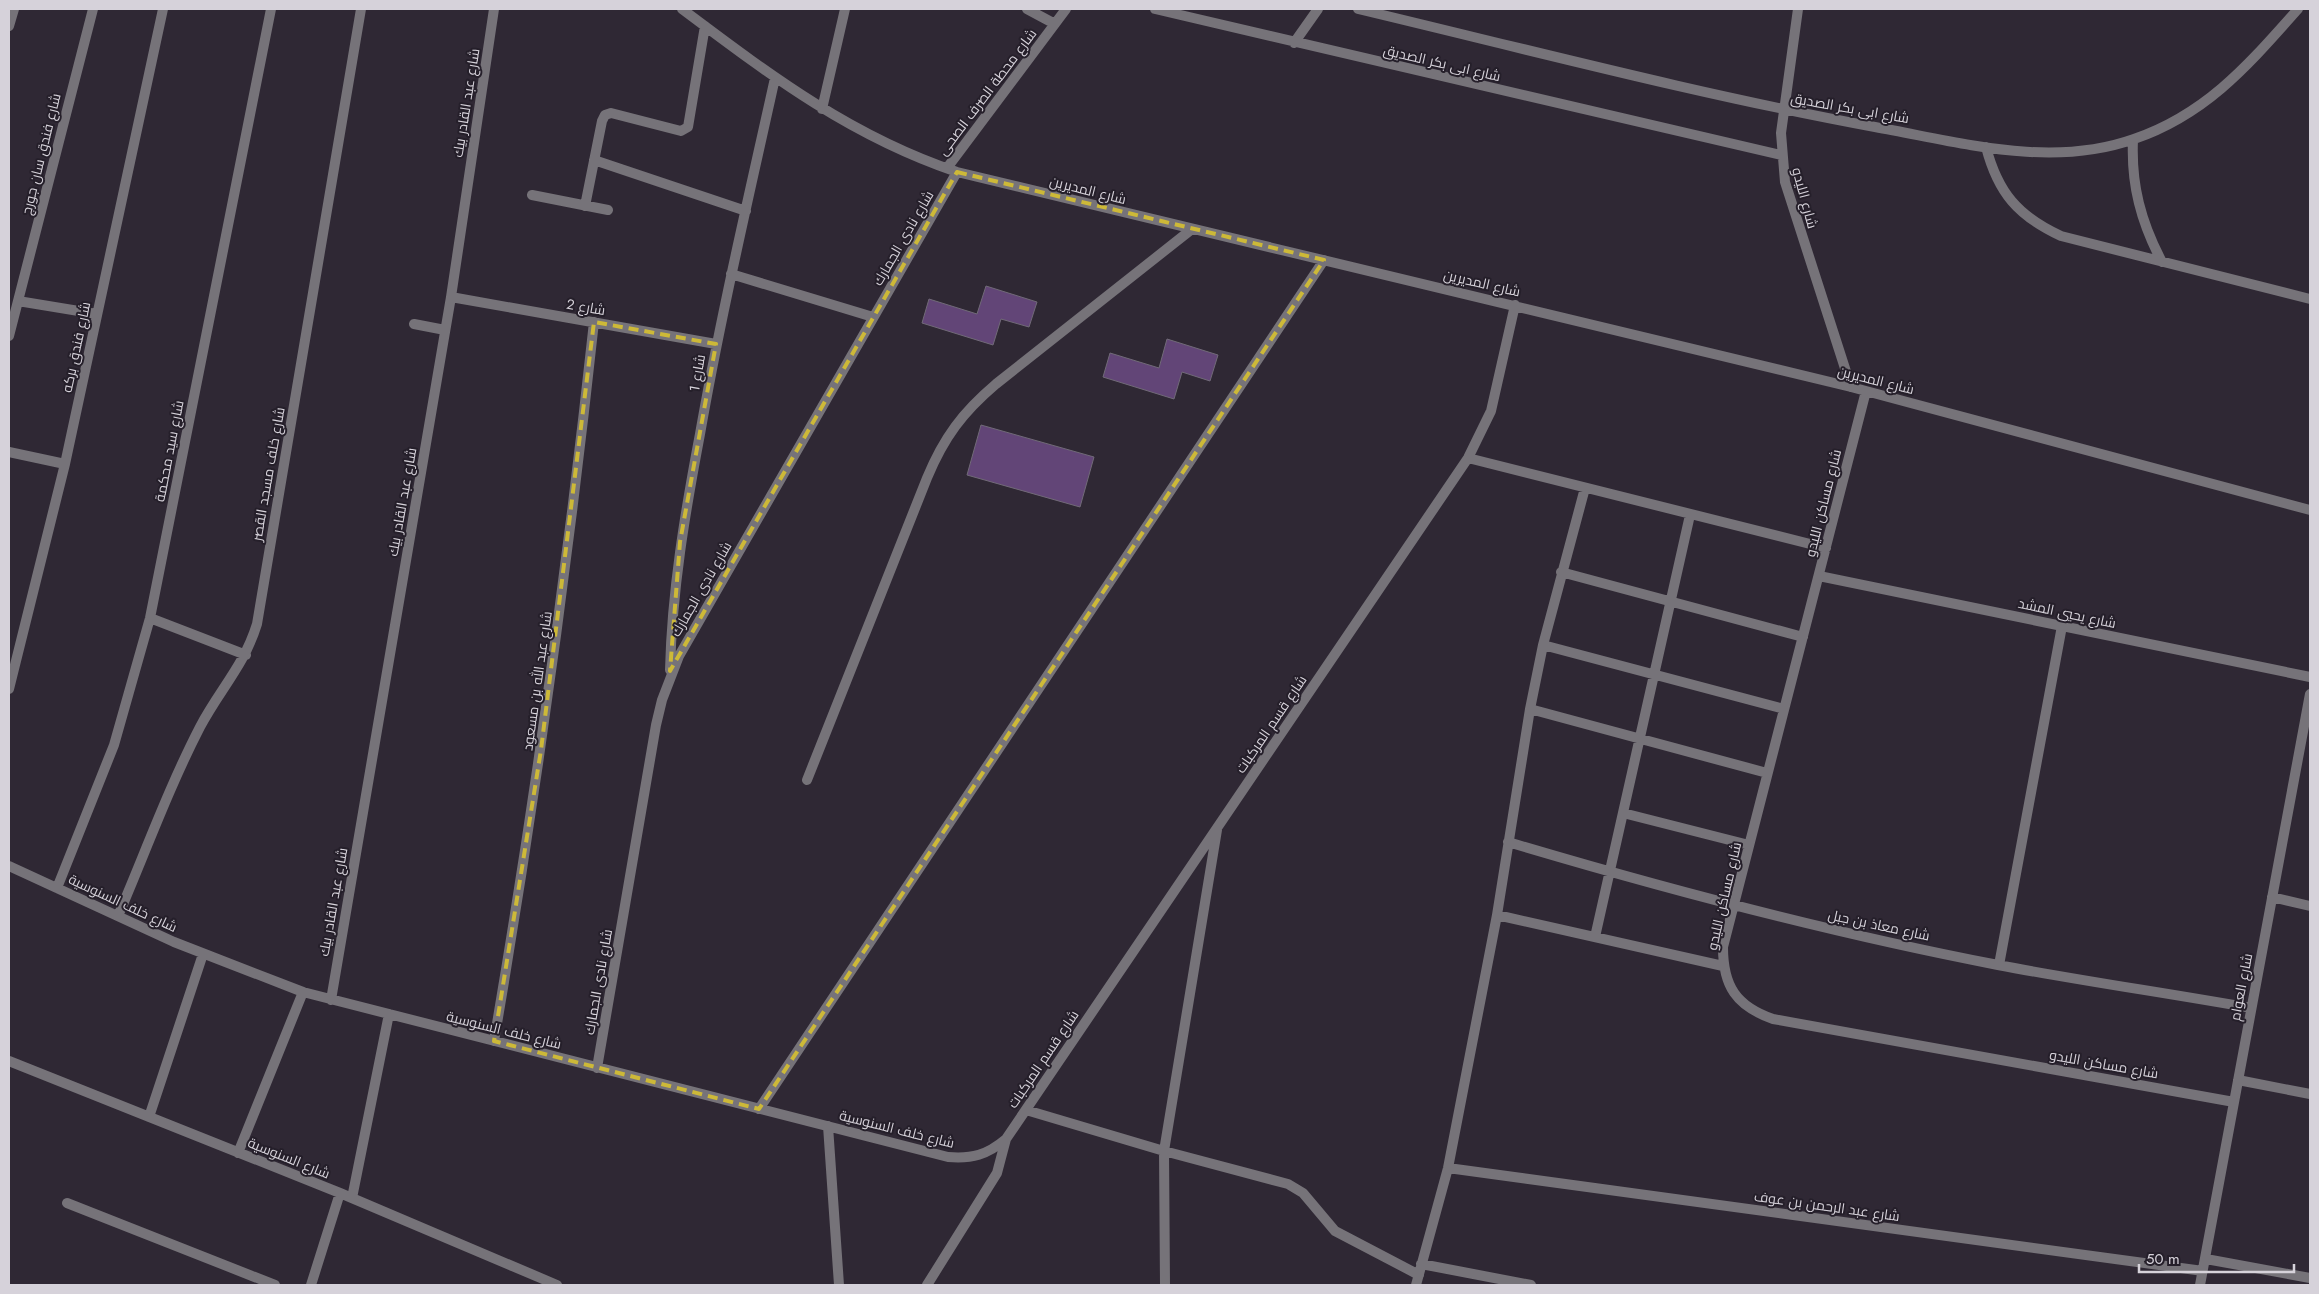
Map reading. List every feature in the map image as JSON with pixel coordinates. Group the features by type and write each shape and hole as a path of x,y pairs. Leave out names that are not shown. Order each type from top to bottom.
{"street":[{"path":"9,26 14,9"},
{"name":"شارع فندق سان جورج","path":"9,336 93,9"},
{"name":"شارع فندق بركه","path":"9,689 65,464 163,9"},
{"name":"شارع سيد محكمة","path":"57,888 114,745 150,618 271,9"},
{"name":"شارع خلف مسجد القصر","path":"118,916 193,742 211,708 246,655 259,614 361,9"},
{"name":"شارع عبد القادر بيك","path":"330,1000 445,330 494,9"},
{"name":"شارع المديرين","path":"682,9 775,78 822,109 868,135 952,170 1852,387 2310,510"},
{"path":"822,109 845,9"},
{"path":"1027,9 1055,24"},
{"name":"شارع محطة الصرف الصحى","path":"952,170 1066,9"},
{"name":"شارع ابى بكر الصديق","path":"1155,9 1294,43 1781,155"},
{"path":"1294,43 1318,9"},
{"name":"شارع ابى بكر الصديق","path":"1358,9 1783,110 1986,147 2035,154 2074,152 2133,140 2168,125 2201,106 2231,82 2298,9"},
{"name":"شارع الليدو","path":"1798,9 1783,110 1781,155 1792,208 1852,387"},
{"path":"585,206 602,121 608,113 677,130 688,127 705,26"},
{"name":"شارع 1","path":"670,676 671,622 680,542 716,344 775,78"},
{"path":"2133,140 2133,168 2138,203 2144,223 2162,262"},
{"path":"1986,147 1992,170 2004,192 2020,211 2039,226 2061,236 2310,299"},
{"path":"594,160 746,211"},
{"name":"شارع نادى الجمارك","path":"597,1068 656,725 670,676 679,656 873,317 952,170"},
{"path":"532,195 608,210"},
{"path":"807,780 931,468 954,425 974,403 996,384 1192,229"},
{"path":"759,1109 1324,260"},
{"path":"731,274 873,317"},
{"name":"شارع 2","path":"450,297 716,344"},
{"path":"18,301 97,314"},
{"name":"شارع قسم المركبات","path":"1006,1139 1468,458 1491,411 1515,305"},
{"name":"شارع عبد الله بن مسعود","path":"494,1041 542,750 561,608 594,322"},
{"path":"414,324 445,330"},
{"name":"شارع مساكن الليدو","path":"1866,391 1723,947 1723,966 1727,981 1740,1000 1758,1014 1773,1019 2234,1102"},
{"path":"9,452 65,464"},
{"path":"1468,458 1826,548"},
{"path":"1026,1110 1164,1151 1288,1184 1303,1193 1335,1231 1417,1280 1448,1168 1497,915 1530,709 1561,572 1585,488"},
{"path":"1595,937 1690,515"},
{"path":"1561,572 1803,638"},
{"name":"شارع يحيي المشد","path":"1819,576 2310,677"},
{"path":"150,618 246,655"},
{"path":"1999,965 2062,626"},
{"path":"1544,645 1784,709"},
{"name":"شارع العوام","path":"2200,1285 2310,694"},
{"path":"1530,709 1768,773"},
{"path":"1623,813 1749,845"},
{"path":"1165,1285 1164,1151 1218,827"},
{"name":"شارع معاذ بن جبل","path":"1508,842 1610,872 1822,927 1999,965 2251,1008"},
{"name":"شارع خلف السنوسية","path":"9,866 203,954 303,992 330,1000 948,1157 964,1158 979,1156 994,1150 1006,1139"},
{"path":"2272,897 2310,906"},
{"path":"1497,915 1723,966"},
{"path":"150,1118 203,954"},
{"path":"238,1153 303,992"},
{"path":"352,1198 389,1014"},
{"name":"شارع السنوسية","path":"9,1062 340,1193 557,1285"},
{"path":"2238,1080 2310,1094"},
{"path":"828,1126 840,1285"},
{"path":"927,1285 997,1173 1006,1139"},
{"name":"شارع عبد الرحمن بن عوف","path":"1448,1168 2203,1271"},
{"path":"311,1285 340,1193"},
{"path":"67,1203 274,1285"},
{"path":"2206,1259 2310,1278"},
{"path":"1421,1264 1530,1285"}],"highlighted area":[{"path":"957,172 1324,260 759,1109 494,1041 541,750 594,322 716,344 680,542 670,671"}],"building":[{"path":"986,286 1037,302 1029,327 1001,319 993,345 922,323 929,299 977,314"},
{"path":"1167,339 1218,355 1210,381 1182,372 1174,399 1103,377 1110,353 1159,368"},
{"path":"981,425 1094,457 1080,507 967,475"}]}
